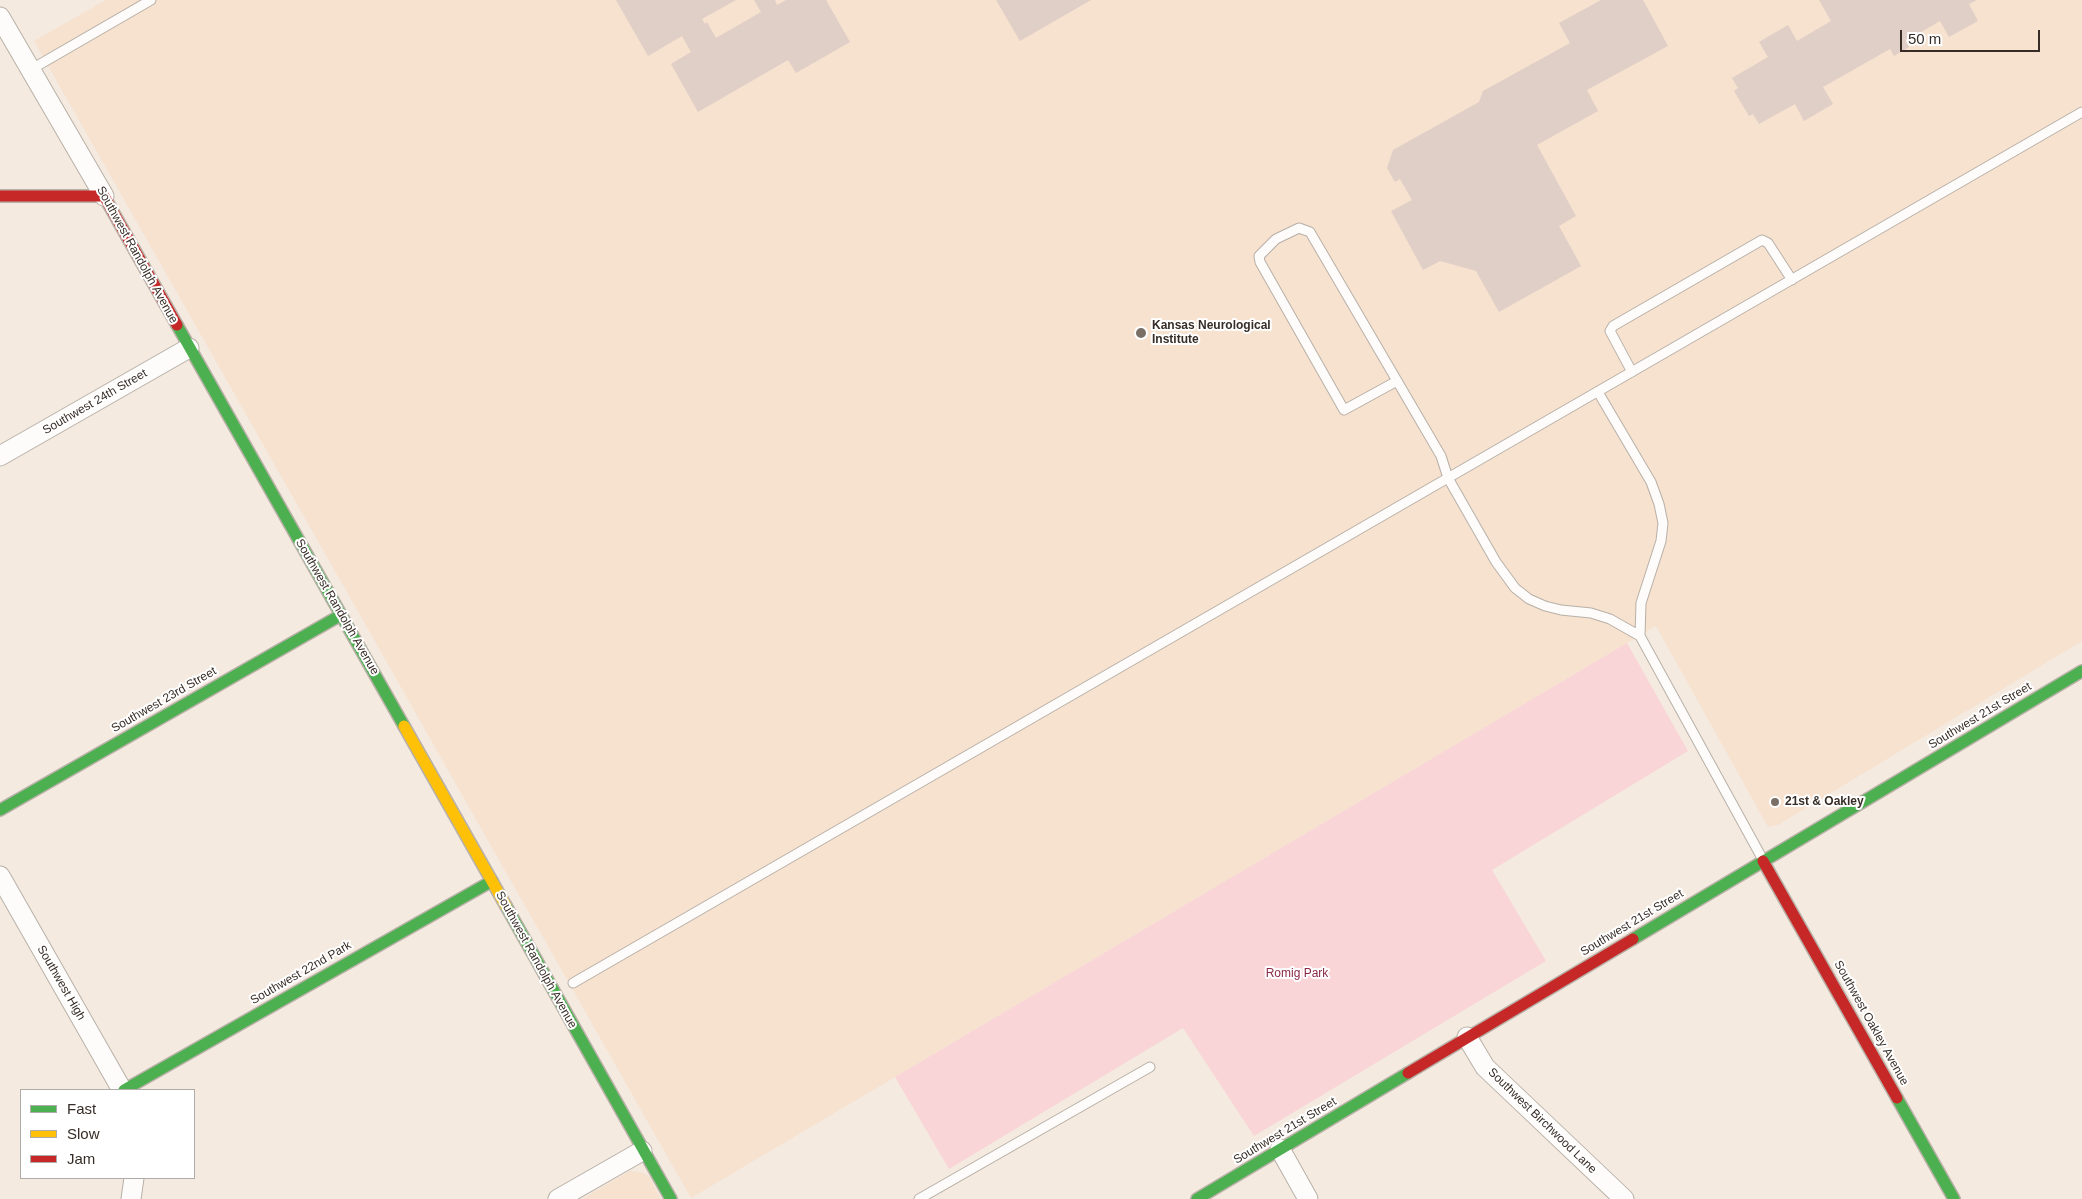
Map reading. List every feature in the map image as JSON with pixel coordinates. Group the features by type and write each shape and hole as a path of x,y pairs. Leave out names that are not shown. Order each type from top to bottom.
{"street":[{"name":"Southwest Randolph Avenue","path":"0,17 104,196 492,881 642,1151 671,1199"},
{"path":"0,196 104,196"},
{"name":"Southwest 24th Street","path":"0,456 189,348"},
{"name":"Southwest 23rd Street","path":"0,810 341,615"},
{"name":"Southwest 21st Street","path":"1197,1199 2082,671"},
{"name":"Southwest Oakley Avenue","path":"1764,861 1954,1199"},
{"name":"Southwest High","path":"0,876 122,1089"},
{"name":"Southwest 22nd Park","path":"125,1089 492,881"},
{"name":"Southwest Birchwood Lane","path":"1467,1037 1486,1067 1624,1199"},
{"path":"1280,1150 1308,1199"},
{"path":"558,1199 642,1151"},
{"path":"131,1199 134,1179"}],"lane":[{"path":"30,70 151,0"},
{"path":"573,983 2082,112"},
{"path":"1397,381 1344,410 1260,262 1259,256 1276,239 1299,228 1310,232 1441,456 1448,478 1496,562 1515,588 1529,599 1545,606 1610,618 1640,636 1764,861"},
{"path":"1632,372 1610,331 1612,326 1762,240 1768,242 1792,280"},
{"path":"1598,392 1651,482 1659,504 1662,524 1661,542 1641,603 1640,636"},
{"path":"920,1199 1150,1067"}],"shaded area":[{"name":"Kansas Neurological Institute","path":"106,0 2082,0 2082,641 1778,825 1768,827 1656,626 691,1198 34,41"},
{"path":"630,1171 640,1172 649,1176 661,1199 582,1199"}],"green space":[{"name":"Romig Park","path":"1627,643 1688,751 1492,870 1546,961 1254,1136 1183,1028 949,1169 895,1077"}],"building":[{"path":"616,0 736,0 702,19 705,24 707,22 716,38 761,12 754,0 775,0 777,5 786,0 826,0 850,42 796,73 788,60 698,112 671,64 691,52 682,36 648,56"},
{"path":"996,0 1091,0 1020,41"},
{"path":"1601,0 1643,0 1668,46 1587,90 1598,111 1537,145 1576,216 1559,226 1581,266 1499,312 1476,271 1440,261 1423,270 1391,211 1412,200 1400,179 1395,182 1387,168 1393,150 1479,102 1483,91 1570,43 1559,23"},
{"path":"1819,0 1977,0 1969,4 1978,21 1949,37 1940,21 1906,41 1909,47 1894,56 1890,49 1823,87 1833,104 1804,121 1795,104 1759,124 1753,114 1749,116 1734,91 1738,88 1732,78 1768,57 1759,42 1788,25 1797,41 1831,21"}],"traffic: fast":[{"path":"177,325 404,726"},
{"path":"0,810 341,615"},
{"path":"1633,939 2082,671"},
{"path":"126,1089 492,881"},
{"path":"506,906 671,1199"},
{"path":"1197,1199 1408,1073"},
{"path":"1897,1098 1954,1199"}],"traffic: slow":[{"path":"404,726 506,906"}],"traffic: jam":[{"path":"0,196 104,196 177,325"},
{"path":"1763,861 1897,1098"},
{"path":"1408,1073 1633,939"}],"place":[{"name":"Kansas Neurological Institute","path":"1141,333"},
{"name":"21st & Oakley","path":"1775,802"}]}
